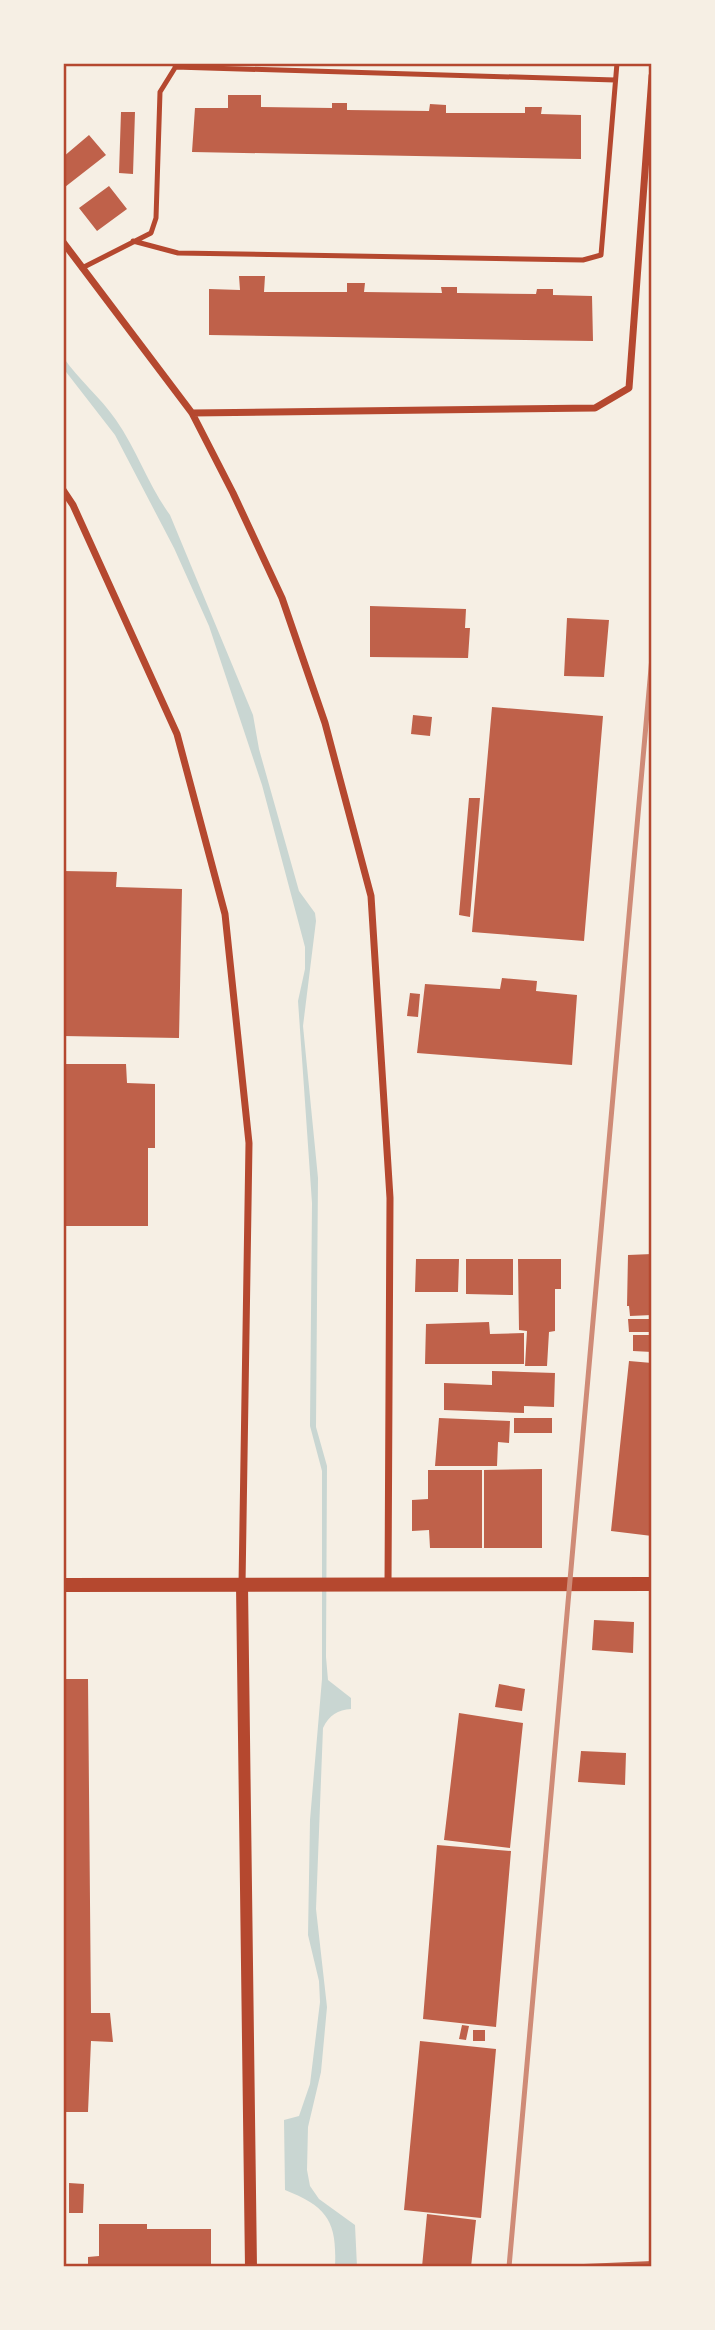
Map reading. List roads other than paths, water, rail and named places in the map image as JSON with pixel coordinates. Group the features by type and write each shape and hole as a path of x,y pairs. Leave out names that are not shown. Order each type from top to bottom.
{"main road":[{"path":"63,1584 388,1587 652,1584"}],"street":[{"path":"192,413 595,408 629,388 652,76"},
{"path":"63,242 192,413 282,598 325,723 371,896 390,1198 388,1587"},
{"path":"63,490 74,505 177,734 225,914 249,1143 242,1585 251,2267"}],"lane":[{"path":"134,241 178,253 583,260 601,255 617,63"},
{"path":"82,268 151,233 156,218 160,92 176,65 615,80"}],"railway":[{"path":"509,2267 652,657"}]}
